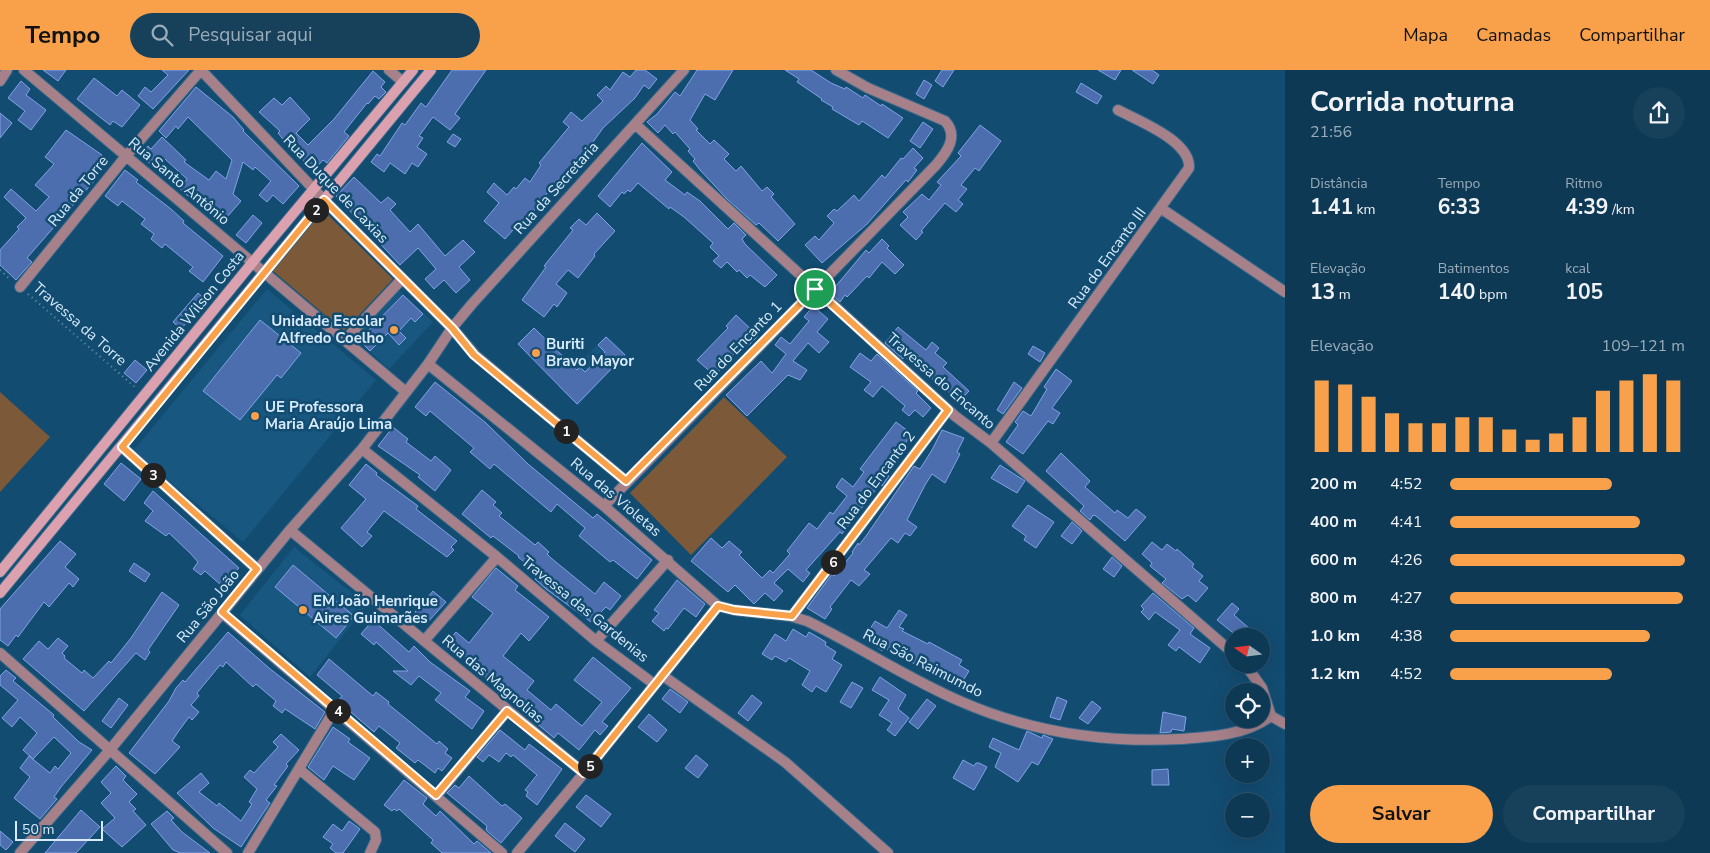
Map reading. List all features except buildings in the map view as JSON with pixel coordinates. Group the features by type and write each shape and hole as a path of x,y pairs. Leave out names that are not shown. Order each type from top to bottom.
{"street":[{"path":"0,81 7,70"},
{"name":"Rua Santo Antônio","path":"24,70 406,392"},
{"name":"Rua da Torre","path":"20,287 127,155 201,70"},
{"name":"Rua Duque de Caxias","path":"201,70 324,200 452,328"},
{"path":"388,70 403,82"},
{"name":"Avenida Wilson Costa","path":"0,572 252,263 413,70"},
{"path":"0,593 431,70"},
{"name":"Rua da Secretaria","path":"452,328 684,70"},
{"name":"Rua do Encanto 1","path":"604,506 626,481 946,154 951,143 951,131 945,120 868,88 836,70"},
{"name":"Rua do Encanto III","path":"991,443 1162,209 1189,168 1187,156 1180,145 1118,110"},
{"name":"Travessa do Encanto","path":"635,124 948,410 991,443 1225,646"},
{"path":"1162,209 1285,292"},
{"path":"345,340 402,278"},
{"name":"Rua São João","path":"20,853 109,751 290,530 362,449 428,364 452,328"},
{"name":"Rua das Violetas","path":"452,328 474,355 626,481"},
{"name":"Rua das Violetas","path":"428,364 668,560"},
{"name":"Rua do Encanto 2","path":"792,616 948,410"},
{"path":"122,447 257,569"},
{"name":"Travessa das Gardenias","path":"362,449 497,557 596,641 654,684"},
{"path":"87,466 98,475"},
{"name":"Rua das Magnolias","path":"290,530 584,773"},
{"name":"Travessa das Gardenias","path":"424,641 497,557"},
{"path":"517,853 718,606 668,560 596,641"},
{"name":"Rua São Raimumdo","path":"718,606 734,610 792,616 825,630 962,702 1015,722 1062,732 1108,739 1198,738 1250,728 1271,716"},
{"path":"222,612 502,853"},
{"path":"0,653 227,853"},
{"path":"1251,673 1262,688 1271,716 1285,724"},
{"path":"662,675 785,762 888,853"},
{"path":"248,853 335,708"},
{"path":"436,795 507,711"},
{"path":"299,769 375,832 376,840 370,853"}],"path":[{"name":"Travessa da Torre","path":"0,270 145,396"}],"shaded area":[{"path":"323,210 393,279 344,331 273,271"},
{"name":"UE Professora Maria Araújo Lima","path":"267,289 376,380 243,542 133,451"},
{"name":"Unidade Escolar Alfredo Coelho","path":"399,290 433,322 389,369 355,337"},
{"path":"606,335 626,354 578,406 558,387"},
{"path":"0,392 50,437 0,492"},
{"path":"724,397 787,457 691,555 630,493"},
{"name":"EM João Henrique Aires Guimarães","path":"294,547 367,605 310,677 240,615"}],"place":[{"name":"Unidade Escolar Alfredo Coelho","path":"394,330"},
{"name":"Buriti Bravo Mayor","path":"536,353"},
{"name":"UE Professora Maria Araújo Lima","path":"255,416"},
{"name":"EM João Henrique Aires Guimarães","path":"303,610"}],"route":[{"path":"324,200 452,328 474,355 626,481 815,289 948,410 792,616 772,616 718,606 584,773 507,711 436,795 222,612 257,569 122,447 324,200"}]}
